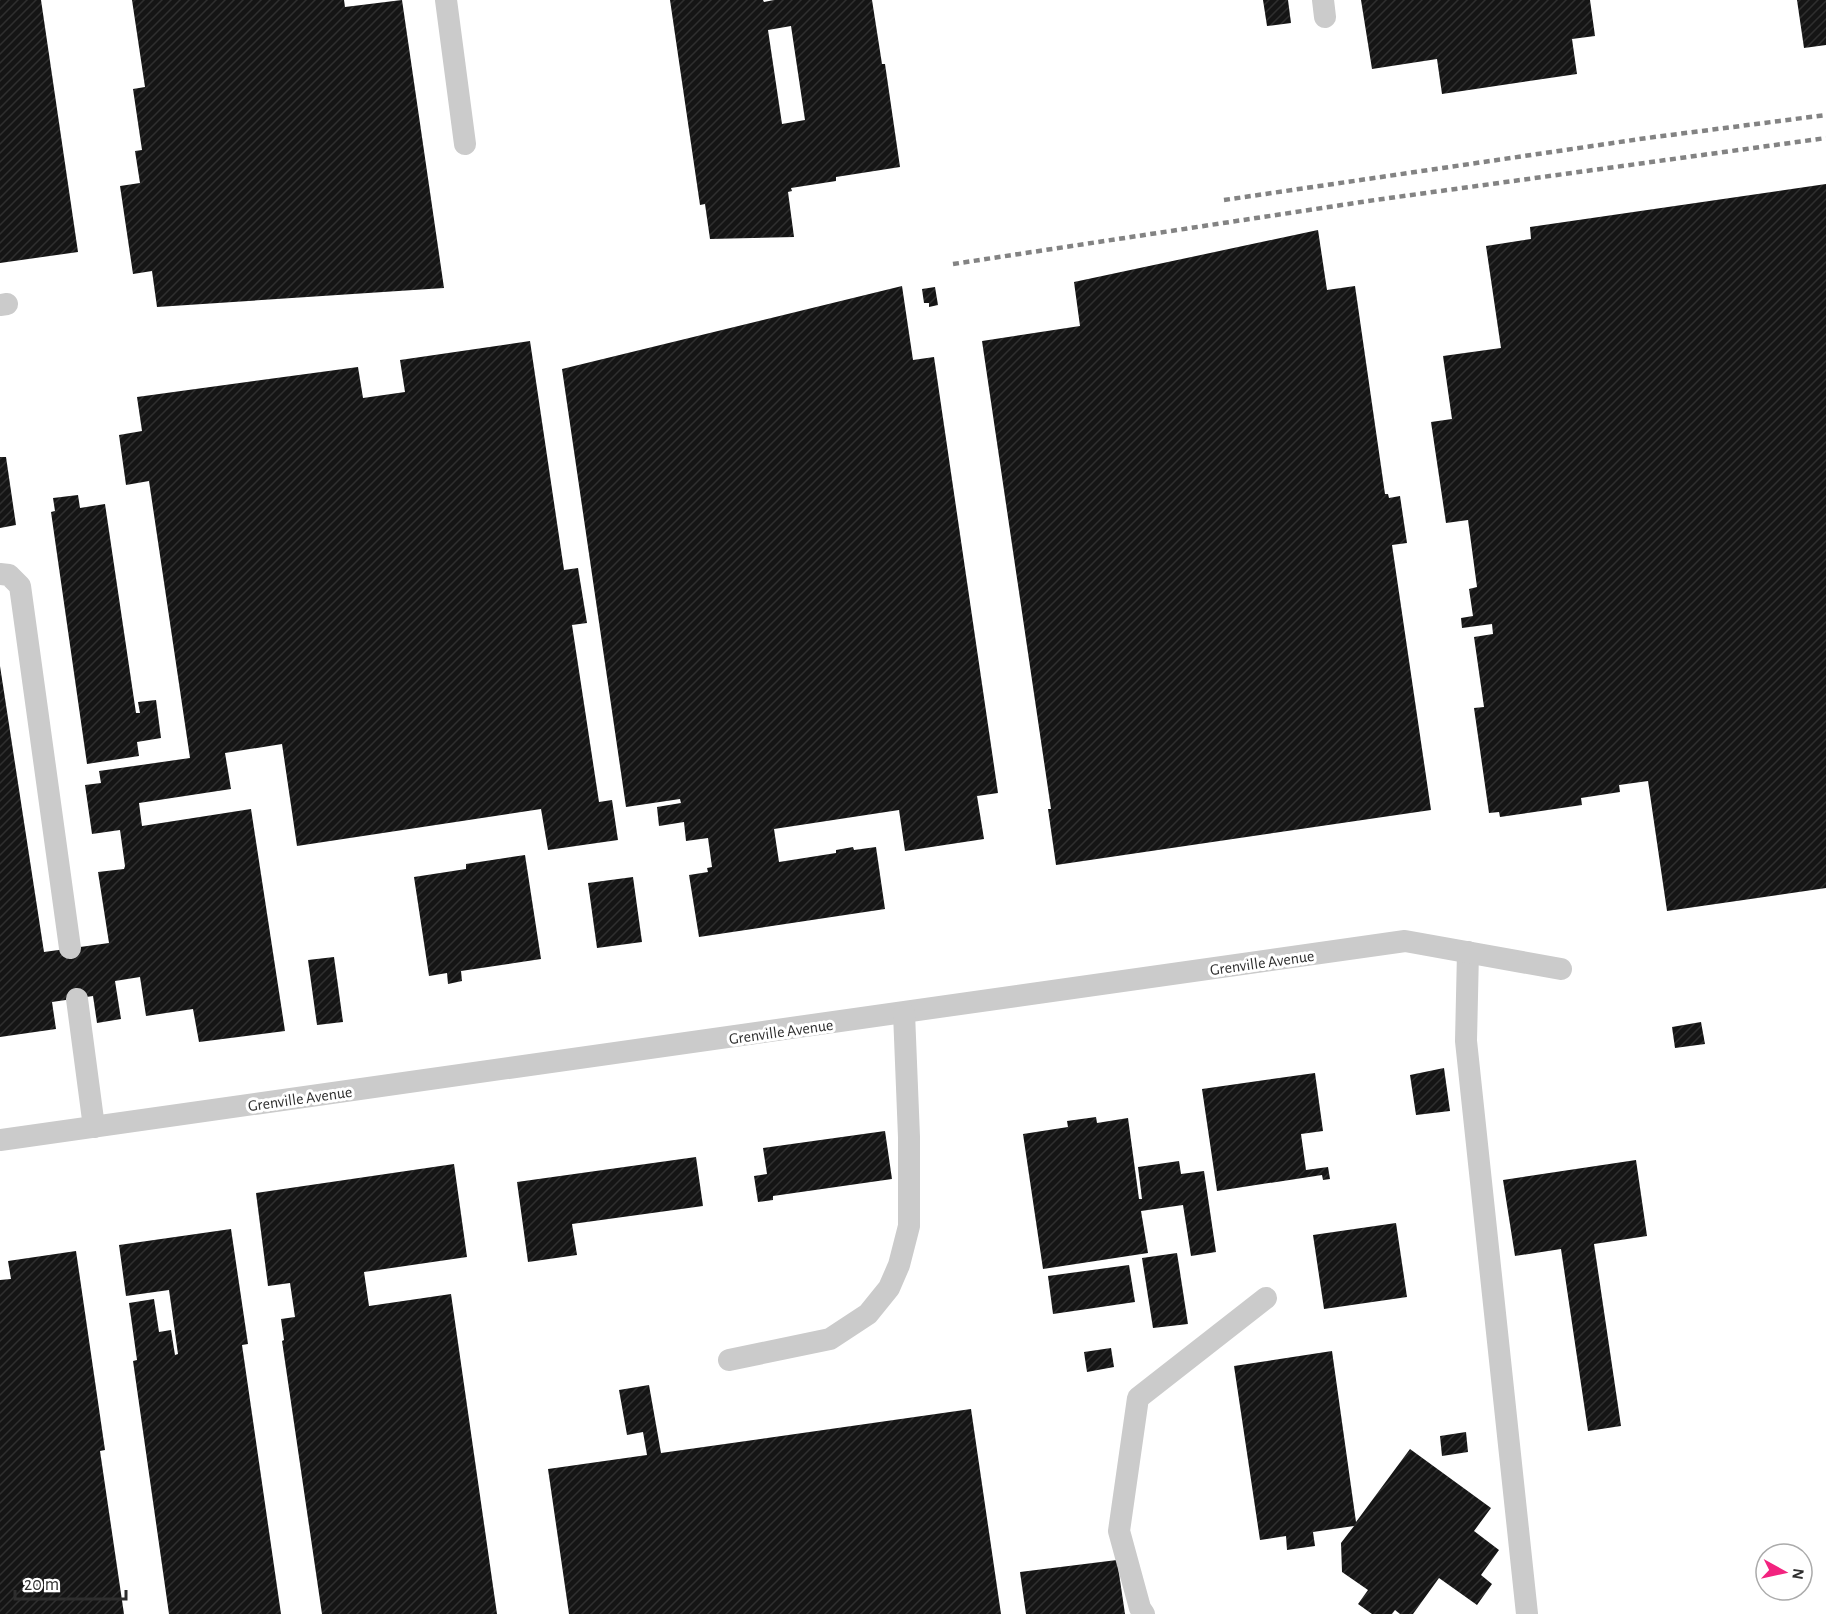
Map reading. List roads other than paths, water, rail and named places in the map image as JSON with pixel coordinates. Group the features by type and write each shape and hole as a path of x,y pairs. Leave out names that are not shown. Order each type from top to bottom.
{"lane":[{"path":"446,0 465,144"},
{"path":"0,574 9,575 20,586 70,948"},
{"name":"Grenville Avenue","path":"0,1140 1405,941 1561,969"},
{"path":"1468,952 1466,1041 1527,1614"},
{"path":"77,999 94,1127"},
{"path":"729,1360 830,1339 868,1314 889,1288 899,1265 909,1226 909,1137 904,1013"},
{"path":"1144,1614 1140,1608 1119,1531 1138,1398 1266,1298"}],"railway":[{"path":"1224,200 1647,138 1826,115"},
{"path":"953,264 1375,200 1826,138"}]}
